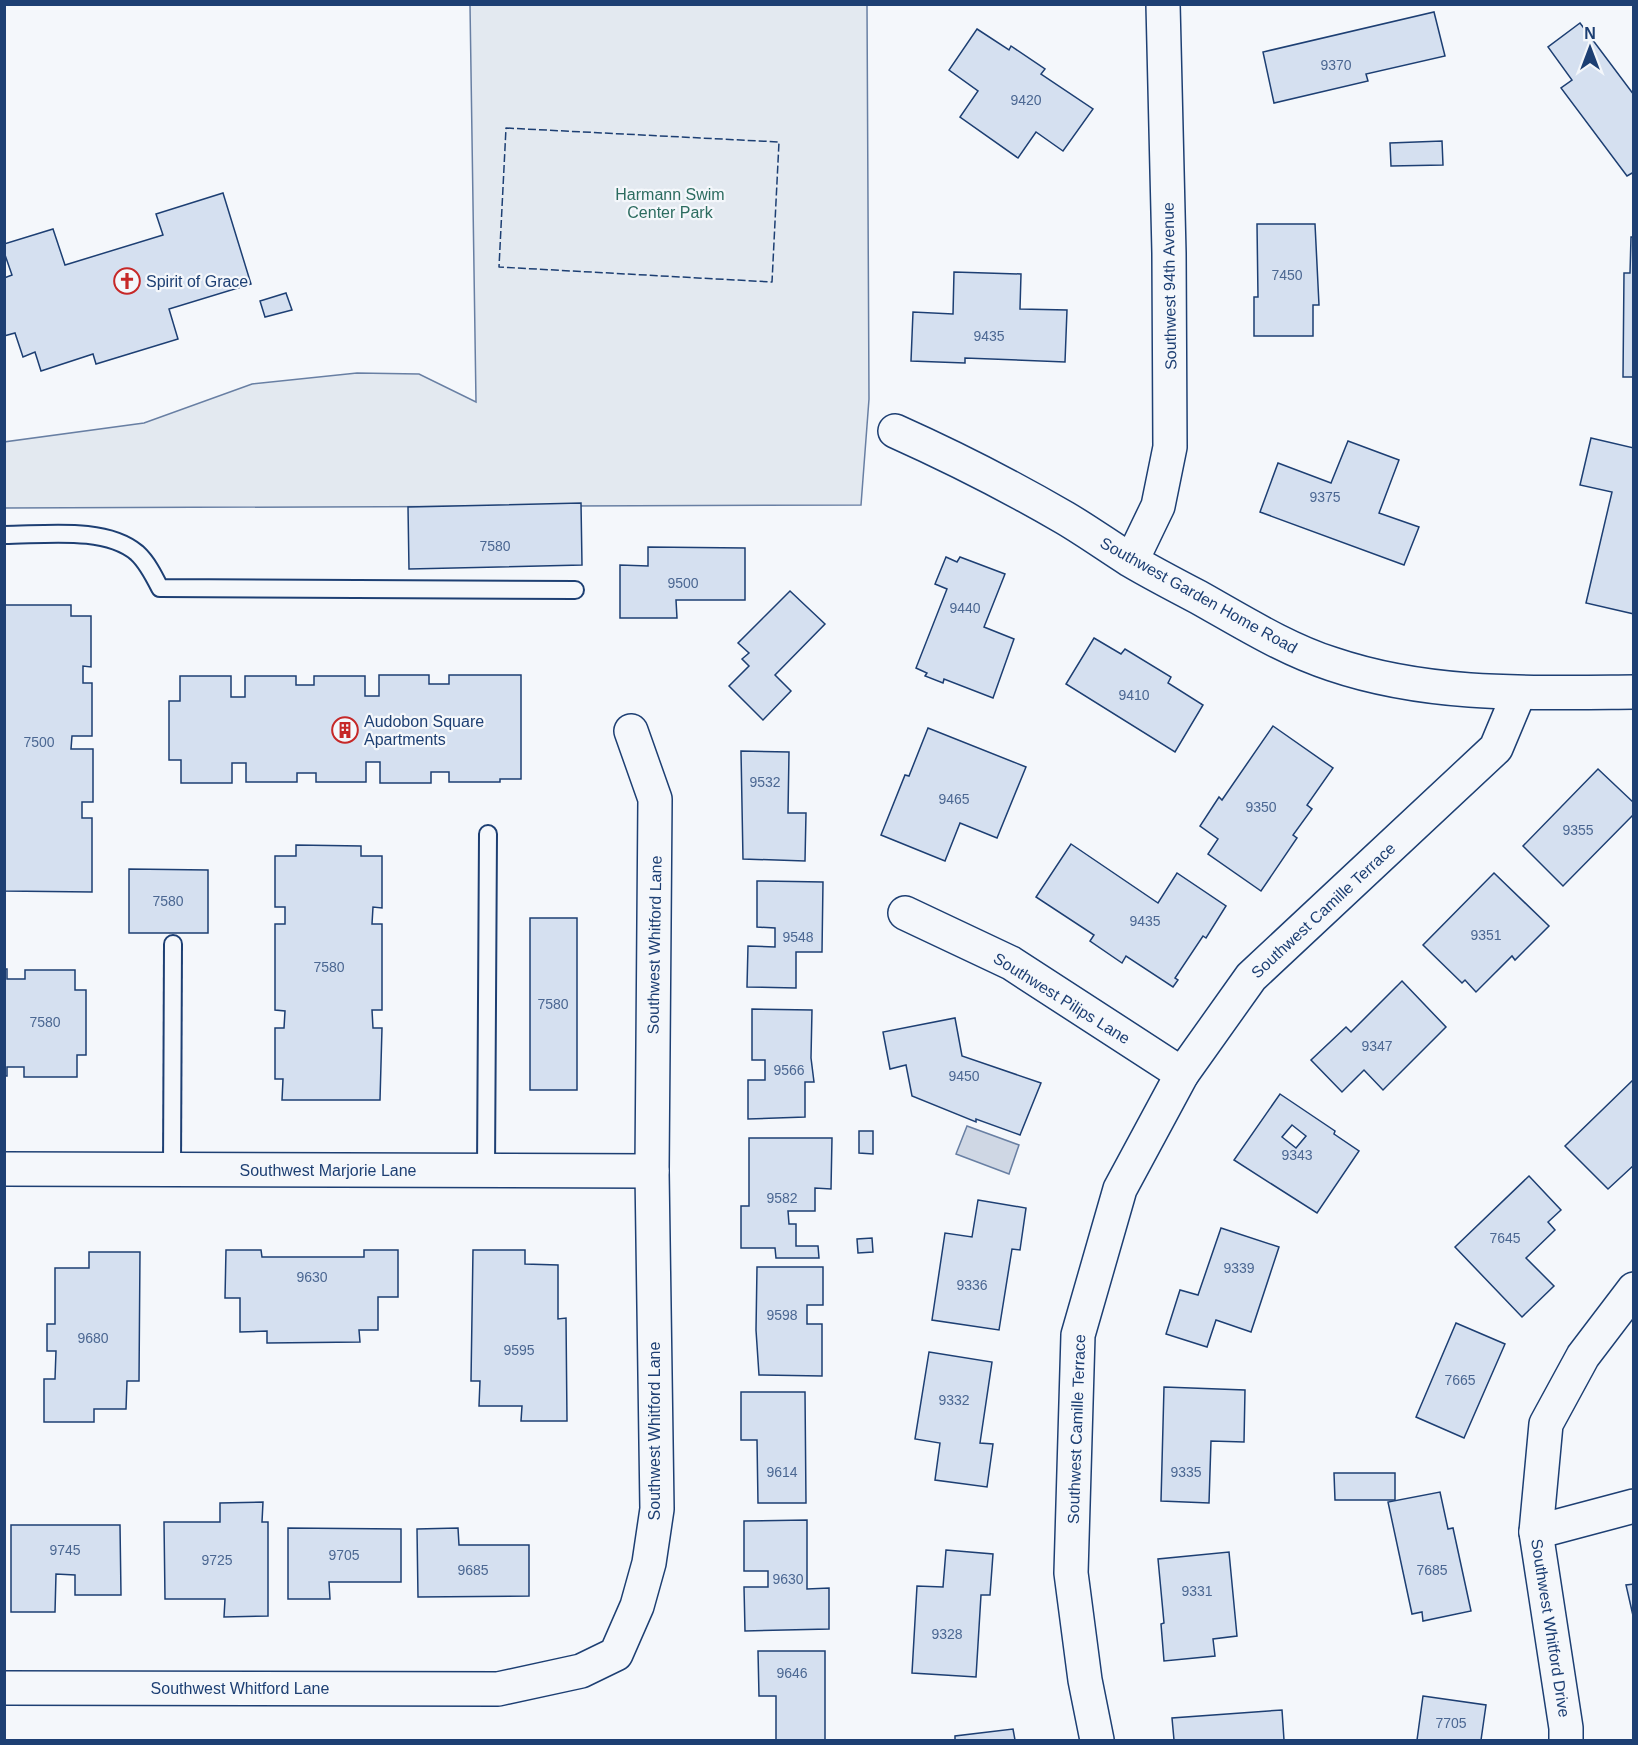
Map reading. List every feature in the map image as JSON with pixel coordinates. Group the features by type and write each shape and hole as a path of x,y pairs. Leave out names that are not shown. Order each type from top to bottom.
{"street":[{"name":"Southwest 94th Avenue","path":"1132,560 1158,506 1170,447 1169,253 1163,4"},
{"name":"Southwest Garden Home Road","path":"895,431 947,454 1065,518 1132,560 1241,621 1332,664 1411,684 1519,693 1634,692"},
{"name":"Southwest Camille Terrace","path":"1097,1740 1085,1680 1071,1573 1078,1335 1120,1190 1182,1074 1251,977 1496,748 1519,693"},
{"name":"Southwest Whitford Lane","path":"4,1688 498,1689 581,1671 616,1654 637,1605 649,1563 657,1509 652,1171 656,799 631,732"},
{"name":"Southwest Pilips Lane","path":"905,913 1011,963 1182,1074"},
{"name":"Southwest Marjorie Lane","path":"4,1169 652,1171"},
{"name":"Southwest Whitford Drive","path":"1566,1740 1555,1647 1536,1532 1546,1424 1583,1356 1634,1289"},
{"path":"1536,1532 1634,1506"}],"lane":[{"path":"4,535 90,536 121,543 137,554 150,569 160,588 575,590"},
{"path":"486,1170 488,834"},
{"path":"172,1169 173,944"}],"green space":[{"name":"Harmann Swim Center Park","path":"470,5 867,5 869,399 861,505 5,508 4,442 144,423 252,384 357,373 419,374 476,402"}],"shaded area":[{"path":"967,1126 1019,1145 1009,1174 956,1154"}],"building":[{"path":"1434,12 1445,56 1366,74 1368,81 1274,103 1263,52"},
{"path":"1580,23 1634,95 1634,172 1627,176 1561,88 1572,80 1548,47"},
{"path":"977,29 1009,50 1011,46 1045,69 1041,74 1093,109 1063,151 1036,132 1018,158 960,117 978,91 949,70"},
{"path":"1442,141 1443,165 1391,166 1390,143"},
{"name":"Spirit of Grace","path":"223,193 251,284 169,309 178,339 96,364 93,354 41,371 35,352 23,357 15,333 4,336 4,278 12,275 4,252 4,244 53,229 65,265 163,235 156,214"},
{"path":"1257,224 1315,224 1319,305 1313,305 1313,336 1254,336 1254,297 1258,297"},
{"path":"1631,237 1634,237 1634,377 1623,377 1624,273 1630,273"},
{"path":"954,272 1021,274 1020,309 1067,310 1065,362 965,358 965,363 911,361 913,312 953,314"},
{"path":"286,293 292,310 265,317 260,301"},
{"path":"1591,438 1634,448 1634,614 1586,603 1612,492 1580,485"},
{"path":"1348,441 1399,460 1379,513 1419,527 1404,565 1260,512 1278,463 1331,483"},
{"path":"581,503 582,565 409,569 408,507"},
{"path":"648,547 745,548 745,600 676,600 677,618 620,618 620,565 648,566"},
{"path":"946,557 957,562 960,557 1005,574 984,627 1014,639 993,698 944,679 943,683 925,676 927,673 916,668 947,589 935,584"},
{"path":"790,591 825,624 775,675 791,691 763,720 729,686 749,666 742,659 749,653 738,643"},
{"path":"5,605 71,605 71,616 91,616 91,667 83,666 83,683 92,683 92,736 72,736 71,749 93,749 93,802 82,802 82,818 92,818 92,892 4,891"},
{"path":"1094,638 1121,654 1125,649 1171,677 1168,683 1203,705 1175,752 1066,684"},
{"name":"Audobon Square Apartments","path":"379,675 429,675 429,684 449,684 449,675 521,675 521,779 500,779 500,782 449,782 449,772 431,772 431,783 380,783 380,762 366,762 366,782 316,782 316,773 297,773 297,782 246,782 246,763 232,763 232,783 181,783 181,760 169,760 169,701 180,701 180,676 231,676 231,697 245,697 245,676 296,676 296,685 314,685 314,676 365,676 365,696 379,696"},
{"path":"1273,726 1333,768 1307,805 1312,809 1293,835 1297,838 1261,891 1208,854 1218,839 1200,826 1219,797 1222,800"},
{"path":"928,728 1026,767 997,838 960,823 945,861 881,835 905,775 909,776"},
{"path":"741,751 789,752 788,813 806,813 805,861 743,859"},
{"path":"1598,769 1634,803 1634,814 1563,886 1523,846"},
{"path":"1071,844 1158,903 1177,873 1226,906 1206,938 1203,936 1175,978 1178,980 1173,987 1126,956 1122,963 1090,941 1094,935 1036,897"},
{"path":"296,845 361,846 361,856 382,856 382,908 373,907 372,924 382,924 382,1010 372,1010 373,1028 382,1028 380,1100 282,1100 283,1079 275,1079 275,1028 284,1028 285,1011 275,1010 275,924 285,924 285,907 275,907 275,856 296,856"},
{"path":"129,869 208,870 208,933 129,933"},
{"path":"1494,873 1549,926 1515,960 1512,956 1476,992 1465,980 1462,983 1423,945"},
{"path":"757,881 823,882 822,952 796,952 796,988 747,987 748,946 775,947 775,928 757,927"},
{"path":"530,918 577,918 577,1090 530,1090"},
{"path":"4,969 7,969 7,979 25,979 25,970 75,970 75,990 86,990 86,1055 77,1055 77,1077 24,1077 24,1067 7,1067 7,1076 4,1076"},
{"path":"1402,981 1446,1027 1383,1090 1364,1070 1342,1092 1311,1060 1346,1027 1351,1032"},
{"path":"752,1009 812,1010 811,1058 814,1082 805,1082 805,1117 748,1119 748,1080 765,1080 765,1060 752,1060"},
{"path":"955,1018 962,1056 1041,1083 1020,1135 976,1119 976,1122 912,1096 906,1065 890,1069 883,1032"},
{"path":"1634,1079 1634,1165 1608,1189 1565,1146"},
{"path":"1280,1094 1335,1131 1334,1134 1359,1151 1317,1213 1234,1160","holes":["1292,1125 1306,1136 1296,1148 1282,1137"]},
{"path":"859,1131 873,1131 873,1154 859,1153"},
{"path":"749,1138 832,1138 831,1189 815,1188 815,1211 788,1211 789,1224 796,1224 796,1246 818,1246 819,1258 776,1258 775,1248 741,1248 741,1206 749,1206"},
{"path":"1529,1176 1561,1210 1548,1222 1555,1230 1526,1258 1554,1286 1522,1317 1455,1247"},
{"path":"978,1200 1026,1208 1020,1250 1012,1249 999,1330 932,1320 945,1233 972,1237"},
{"path":"1221,1228 1279,1247 1251,1332 1216,1320 1207,1347 1166,1334 1180,1290 1198,1295"},
{"path":"872,1238 873,1252 858,1253 857,1239"},
{"path":"226,1250 261,1250 262,1257 364,1257 364,1250 398,1250 398,1297 378,1297 378,1330 359,1330 360,1342 267,1343 267,1331 240,1332 240,1298 225,1298"},
{"path":"473,1250 525,1250 525,1264 558,1265 558,1319 566,1318 567,1421 521,1421 522,1406 479,1406 480,1381 471,1381"},
{"path":"89,1252 140,1252 139,1381 127,1381 126,1409 94,1409 94,1422 44,1422 44,1379 55,1379 56,1351 47,1351 47,1324 55,1324 55,1268 89,1268"},
{"path":"757,1267 823,1267 823,1305 807,1305 807,1324 822,1324 822,1376 759,1375 756,1330"},
{"path":"1456,1323 1505,1344 1464,1438 1416,1417"},
{"path":"929,1352 992,1362 980,1443 993,1444 987,1487 935,1480 940,1443 915,1439"},
{"path":"1164,1387 1245,1390 1244,1442 1211,1441 1209,1503 1161,1501"},
{"path":"741,1392 805,1392 806,1503 758,1503 757,1440 741,1440"},
{"path":"1334,1473 1395,1473 1395,1500 1335,1500"},
{"path":"1440,1492 1448,1529 1453,1528 1471,1611 1423,1621 1422,1612 1412,1614 1388,1502"},
{"path":"263,1502 262,1522 268,1522 268,1616 224,1617 225,1599 165,1599 164,1522 220,1522 220,1503"},
{"path":"807,1520 807,1589 829,1588 829,1629 745,1631 744,1587 768,1587 768,1571 744,1571 744,1521"},
{"path":"11,1525 120,1525 121,1595 75,1595 75,1575 56,1574 55,1612 11,1612"},
{"path":"288,1528 401,1529 401,1582 329,1582 330,1599 288,1599"},
{"path":"458,1528 459,1545 529,1545 529,1596 418,1597 417,1529"},
{"path":"946,1550 993,1554 990,1595 981,1595 976,1677 912,1673 917,1586 943,1587"},
{"path":"1229,1552 1237,1636 1213,1639 1215,1656 1164,1661 1161,1624 1164,1623 1158,1559"},
{"path":"1634,1584 1634,1620 1626,1585"},
{"path":"758,1651 825,1651 825,1740 776,1740 776,1696 759,1696"},
{"path":"1423,1696 1486,1705 1481,1740 1417,1740"},
{"path":"1282,1710 1284,1740 1174,1740 1172,1718"},
{"path":"1013,1729 1015,1740 955,1740 955,1736"}],"fence":[{"path":"506,128 779,142 772,282 499,267 506,128"}],"place":[{"name":"Spirit of Grace","path":"127,281"},
{"name":"Audobon Square Apartments","path":"345,730"}]}
